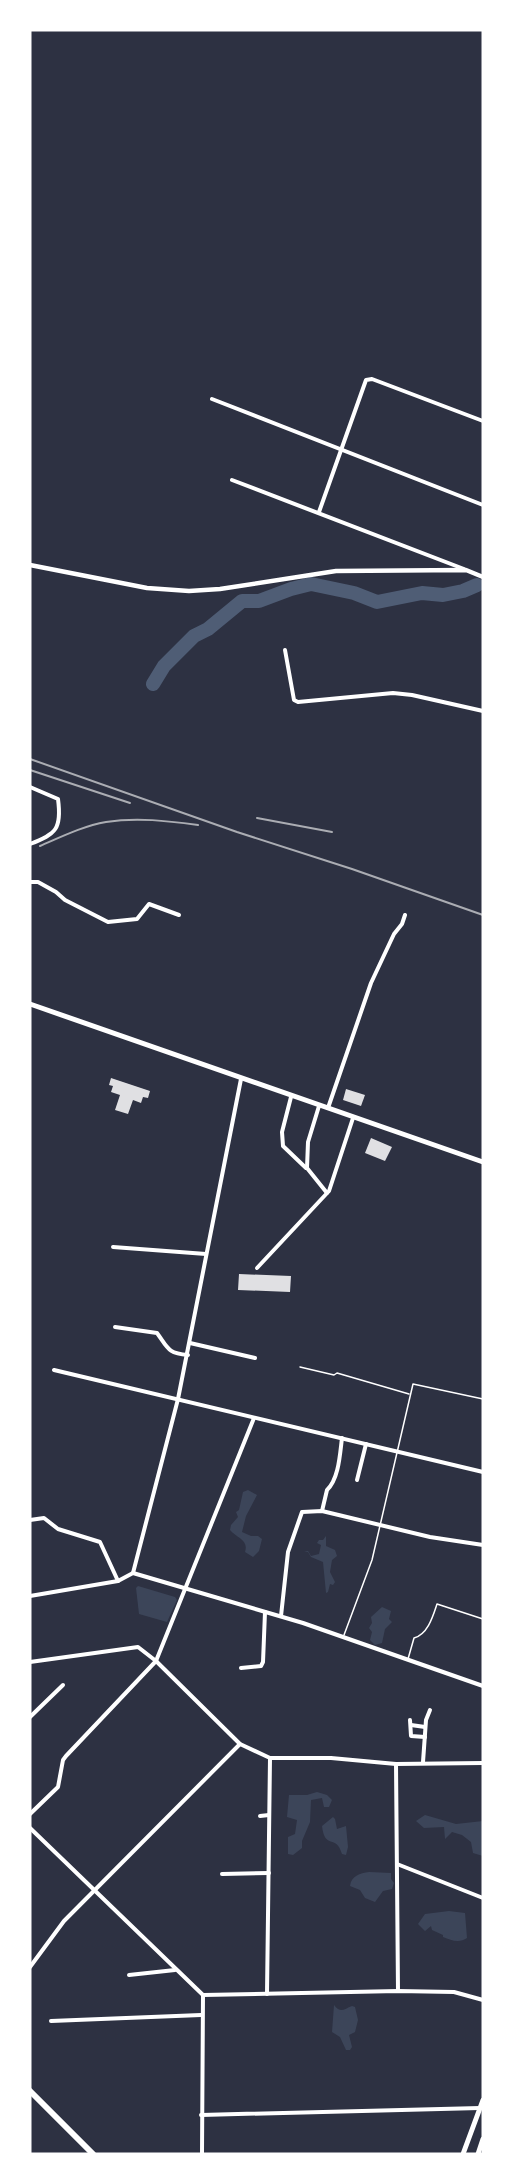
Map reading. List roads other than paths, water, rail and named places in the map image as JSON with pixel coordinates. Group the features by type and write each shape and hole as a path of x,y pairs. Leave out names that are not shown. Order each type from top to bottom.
{"highway":[{"path":"30,2091 93,2154"}],"main road":[{"path":"30,1004 483,1162"},
{"path":"463,2154 483,2100"},
{"path":"478,2154 483,2139"}],"street":[{"path":"319,512 366,380 372,379 483,421"},
{"path":"212,399 483,505"},
{"path":"232,480 483,577"},
{"path":"30,565 147,588 189,591 220,589 336,571 466,570"},
{"path":"285,650 294,700 298,702 393,693 483,711"},
{"path":"30,787 58,799 60,813 57,828 51,836 30,844"},
{"path":"30,882 38,882 65,900 108,922 137,919 149,904 179,915"},
{"path":"327,1109 371,983 405,915"},
{"path":"133,1573 188,1355 241,1079"},
{"path":"291,1096 282,1132 283,1146 327,1193"},
{"path":"306,1168 308,1142 319,1106"},
{"path":"257,1268 327,1193 353,1118"},
{"path":"113,1247 206,1254"},
{"path":"115,1326 157,1333 168,1350 176,1354 188,1355"},
{"path":"190,1343 255,1358"},
{"path":"54,1370 483,1472"},
{"path":"30,1814 58,1787 63,1760 66,1756 156,1661 254,1418"},
{"path":"322,1511 327,1490 331,1488 334,1478 342,1438"},
{"path":"357,1479 366,1444"},
{"path":"280,1616 288,1552 302,1512 322,1511 430,1537 483,1545"},
{"path":"30,1520 44,1518 58,1529 100,1542 118,1581"},
{"path":"30,1596 118,1581 133,1573 343,1636 483,1686"},
{"path":"241,1668 261,1666 263,1662 265,1612"},
{"path":"30,1662 138,1647 156,1661 240,1744 270,1758 340,1759 396,1764 483,1763"},
{"path":"30,1717 63,1685"},
{"path":"423,1762 425,1727 430,1710"},
{"path":"425,1727 410,1723 411,1736 425,1737"},
{"path":"30,1967 64,1922 240,1744"},
{"path":"267,1994 270,1758"},
{"path":"396,1764 398,1991"},
{"path":"260,1816 269,1815"},
{"path":"30,1828 203,1995 398,1991 454,1992 483,2000"},
{"path":"397,1864 483,1898"},
{"path":"222,1874 268,1873"},
{"path":"129,1975 176,1969"},
{"path":"202,2154 201,2015 203,1995"},
{"path":"51,2021 201,2015"},
{"path":"201,2115 480,2108"}],"lane":[{"path":"300,1367 334,1375 337,1373 410,1395"},
{"path":"343,1636 372,1560 413,1384 483,1399"},
{"path":"408,1659 414,1638 420,1636 430,1622 437,1604 483,1619"}],"waterway":[{"path":"153,684 164,666 194,636 208,629 242,601 259,601 311,584 354,593 377,602 422,593 443,595 463,591 477,585"}],"railway":[{"path":"30,759 483,915"},
{"path":"30,770 130,803"},
{"path":"257,818 332,832"},
{"path":"40,846 81,829 106,822 141,820 198,825"}]}
